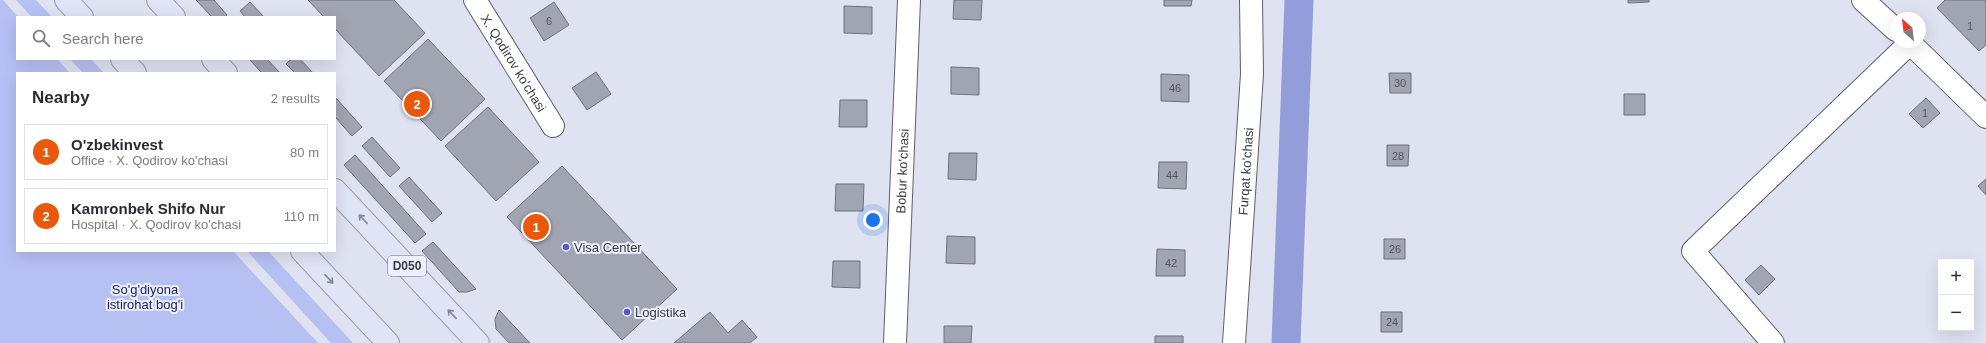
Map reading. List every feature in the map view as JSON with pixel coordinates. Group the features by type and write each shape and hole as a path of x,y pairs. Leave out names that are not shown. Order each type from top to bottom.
{"main road":[{"path":"66,0 81,16"},
{"path":"158,0 173,16"},
{"path":"123,60 134,72"},
{"path":"214,60 225,72"},
{"name":"D050","path":"336,191 478,343"},
{"path":"303,252 388,343"}],"street":[{"name":"X. Qodirov ko'chasi","path":"474,0 552,126"},
{"name":"Bobur ko'chasi","path":"895,343 909,0"},
{"name":"Furqat ko'chasi","path":"1234,343 1252,74 1251,0"},
{"path":"1863,0 1890,25"},
{"path":"1773,343 1693,251 1896,48"},
{"path":"1914,48 1986,117"}],"green space":[{"name":"So'g'diyona istirohat bog'i","path":"0,0 3,0 17,16 16,60 58,60 69,72 16,72 16,252 234,252 318,343 0,343"},
{"path":"16,0 36,0 51,16 31,16"},
{"path":"71,60 92,60 103,72 82,72"},
{"path":"248,252 269,252 353,343 331,343"}],"building":[{"path":"196,0 214,0 227,15 211,16"},
{"path":"308,0 394,0 425,33 379,76 336,30 336,16 323,16"},
{"path":"954,0 982,0 981,20 953,19"},
{"path":"1164,0 1192,0 1191,6 1164,6"},
{"path":"1628,0 1649,0 1649,2 1628,3"},
{"path":"1945,0 1986,0 1986,45 1979,51 1937,8"},
{"path":"250,2 263,16 244,16 240,11"},
{"path":"554,2 569,25 544,41 530,18"},
{"path":"844,6 872,7 872,34 844,33"},
{"path":"428,39 485,99 441,141 384,81"},
{"path":"250,60 268,60 279,72 261,72"},
{"path":"290,60 301,60 312,72 294,72 286,64"},
{"path":"951,67 979,68 979,95 951,94"},
{"path":"596,72 611,94 587,110 572,88"},
{"path":"1389,73 1411,73 1411,93 1390,93"},
{"path":"1161,74 1189,75 1189,102 1161,101"},
{"path":"1624,94 1645,94 1645,115 1624,115"},
{"path":"336,98 362,127 352,136 336,118"},
{"path":"1926,98 1940,113 1923,128 1909,114"},
{"path":"840,100 867,100 867,127 839,127"},
{"path":"488,107 539,162 496,201 445,146"},
{"path":"372,137 400,168 390,177 362,146"},
{"path":"1387,145 1409,145 1408,166 1387,166"},
{"path":"949,153 977,153 976,180 948,179"},
{"path":"355,155 426,234 415,243 344,165"},
{"path":"1159,162 1187,162 1186,189 1158,188"},
{"path":"562,166 677,289 622,340 507,217"},
{"path":"409,177 442,213 432,222 399,186"},
{"path":"1986,179 1986,195 1978,186"},
{"path":"836,184 864,184 863,211 835,211"},
{"path":"947,236 975,237 975,264 946,263"},
{"path":"1384,239 1405,239 1405,259 1384,259"},
{"path":"433,242 476,289 467,292 459,292 422,251"},
{"path":"1157,249 1185,250 1185,276 1156,276"},
{"path":"833,261 860,261 860,288 832,287"},
{"path":"1761,265 1775,279 1759,295 1745,280"},
{"path":"499,310 530,343 509,343 496,329 495,319"},
{"path":"710,312 728,333 742,320 757,337 750,343 674,343"},
{"path":"1381,312 1402,312 1402,332 1381,332"},
{"path":"944,326 972,326 971,343 944,343"},
{"path":"1155,336 1183,336 1183,343 1155,343"}],"waterway":[{"path":"1286,343 1299,0"}],"place":[{"name":"Kamronbek Shifo Nur","path":"417,104"},
{"name":"O'zbekinvest","path":"536,227"},
{"name":"Visa Center","path":"566,247"},
{"name":"Logistika","path":"627,312"}]}
